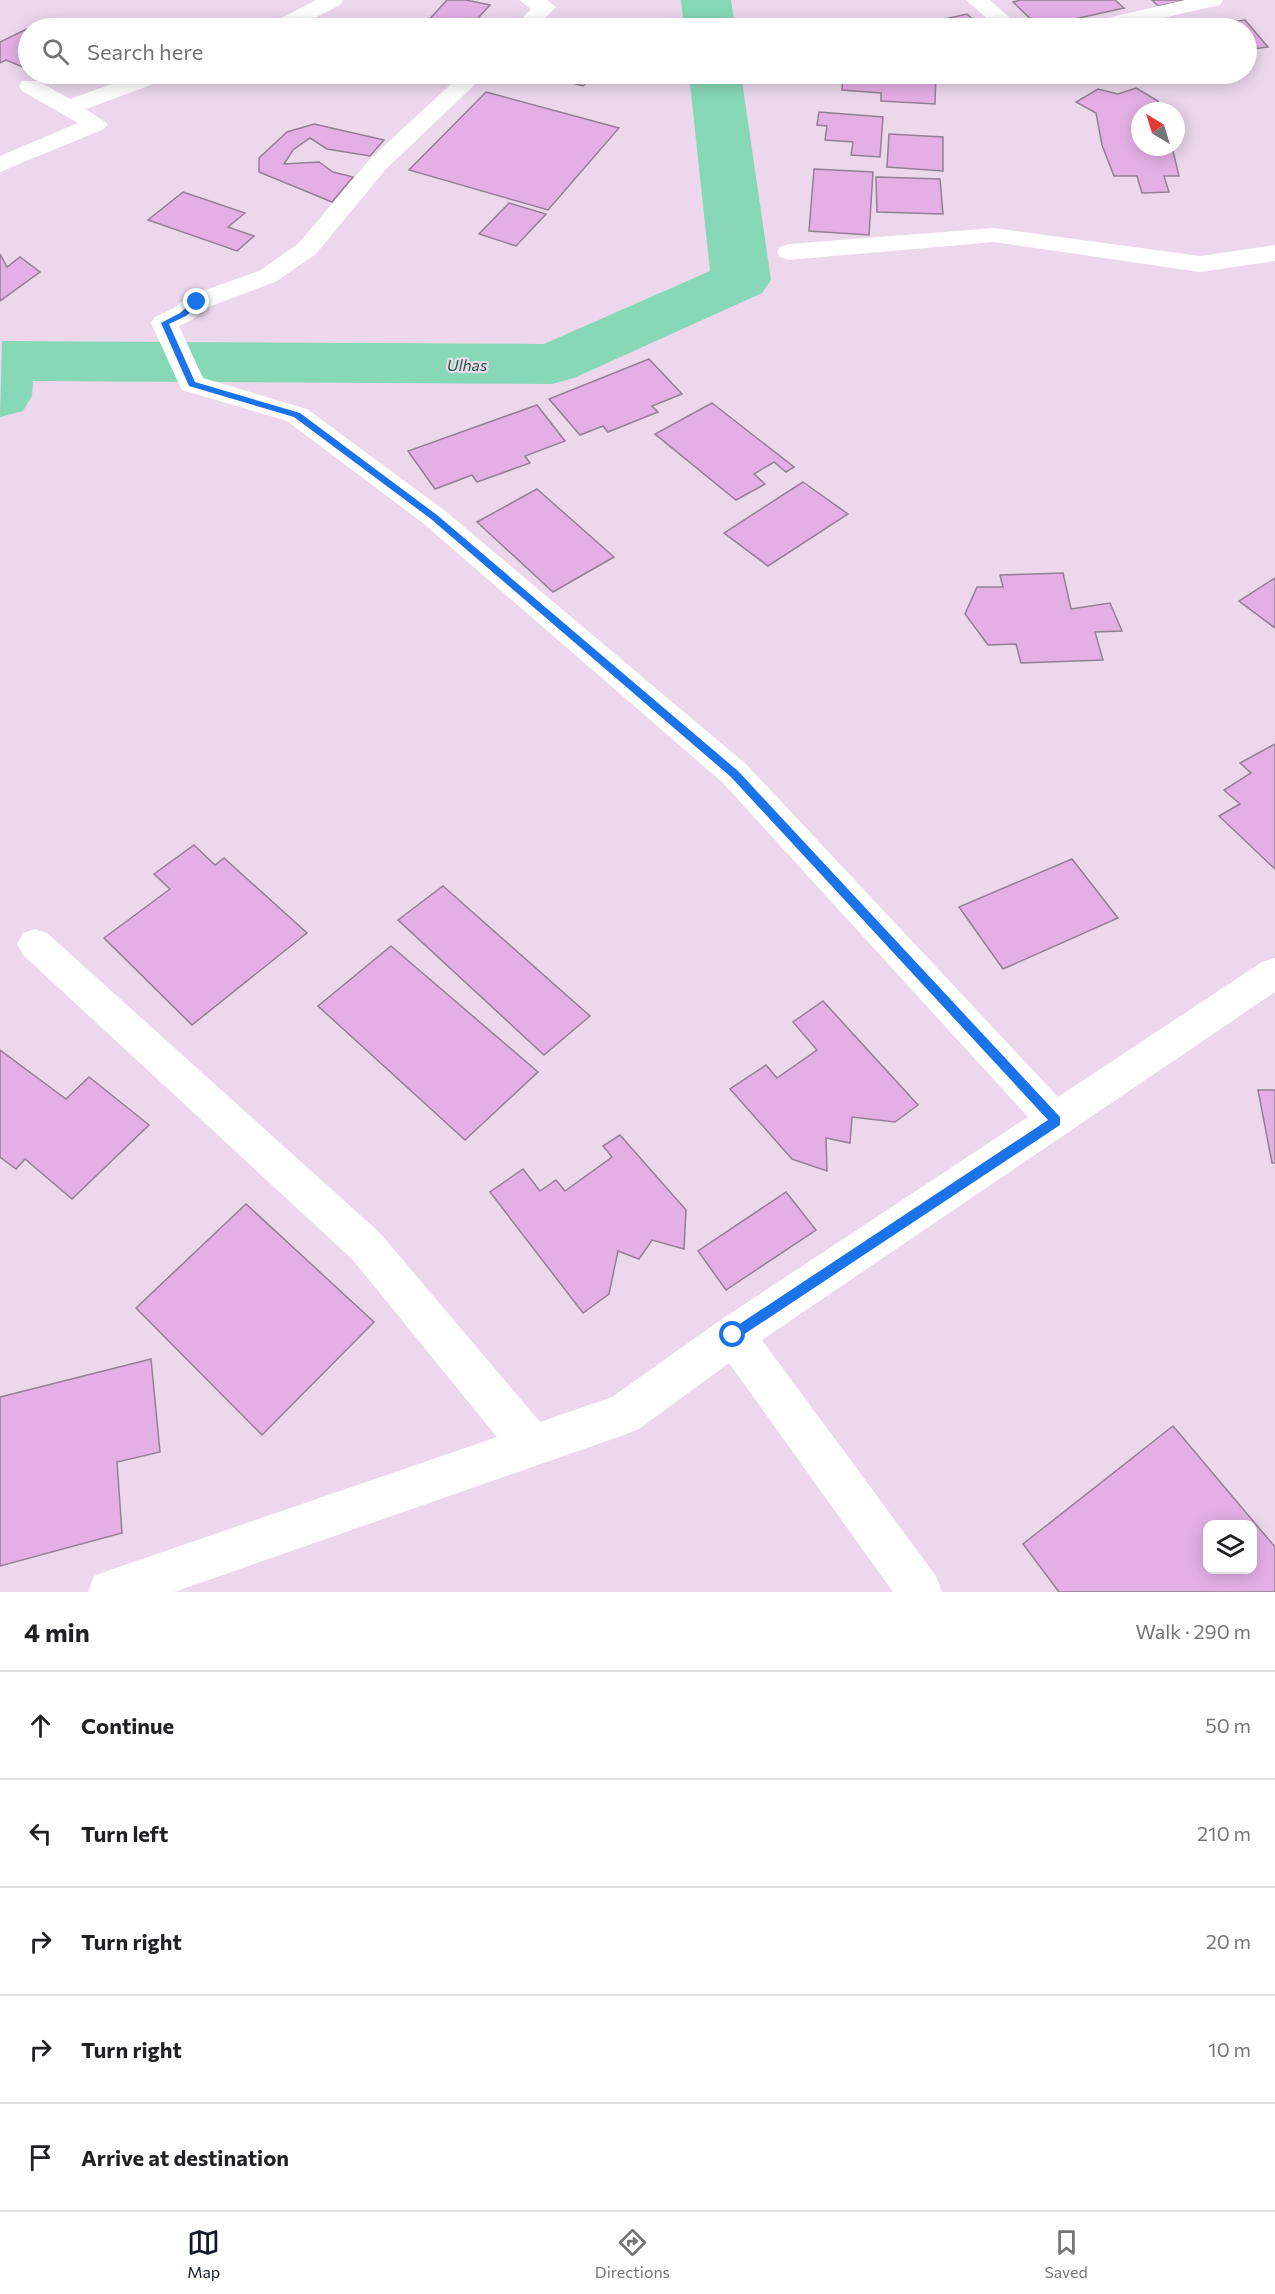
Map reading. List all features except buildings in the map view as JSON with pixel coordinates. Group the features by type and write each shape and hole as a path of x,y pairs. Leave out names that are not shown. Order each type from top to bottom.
{"street":[{"path":"299,18 332,0"},
{"path":"530,0 545,7 533,18"},
{"path":"977,0 998,18"},
{"path":"1136,18 1212,0"},
{"path":"68,108 132,84"},
{"path":"464,84 378,164 307,249 268,276 197,302 183,314 165,323 192,384 297,415 434,517 735,774 1056,1121"},
{"path":"0,165 96,124 30,86"},
{"path":"789,252 994,235 1200,264 1275,253"},
{"path":"35,944 366,1246 532,1446"},
{"path":"110,1592 624,1414 733,1335 1275,973"},
{"path":"733,1335 920,1592"}],"waterway":[{"name":"Ulhas","path":"706,0 708,18"},
{"name":"Ulhas","path":"0,396 2,361 552,364 741,280 716,84"}],"route":[{"path":"197,302 183,314 165,323 192,384 297,415 434,517 735,774 1056,1121 733,1335"}]}
